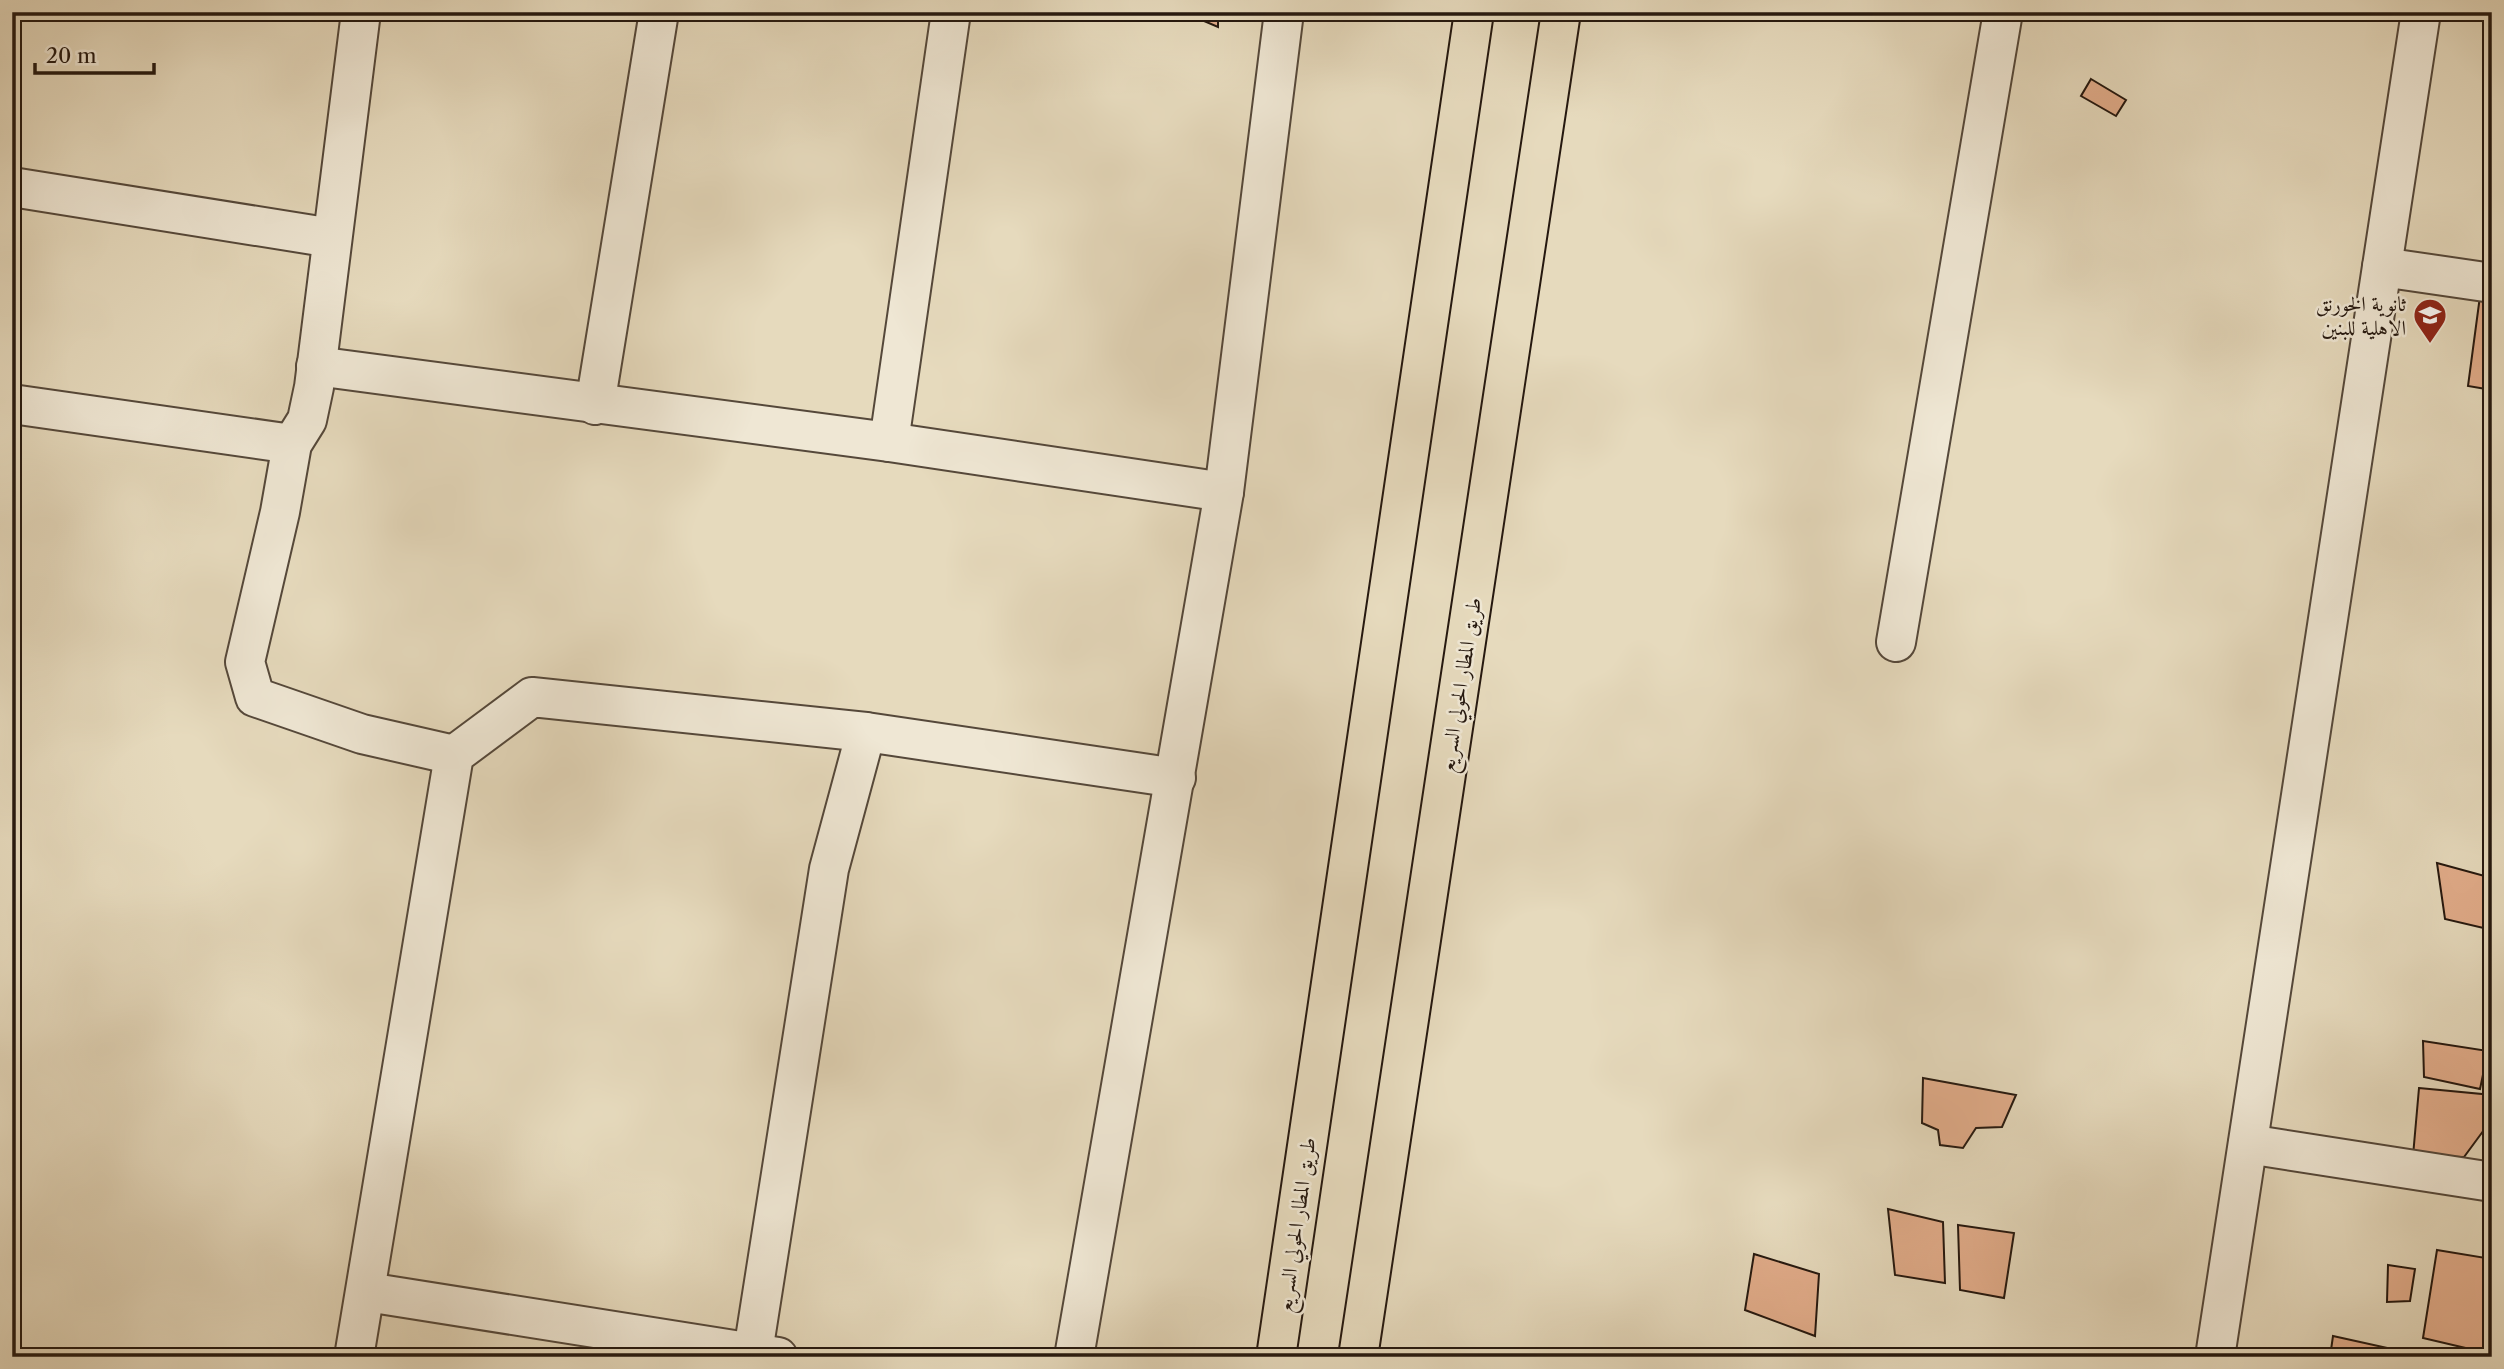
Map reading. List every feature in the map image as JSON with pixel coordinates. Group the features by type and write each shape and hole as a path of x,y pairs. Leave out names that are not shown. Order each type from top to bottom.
{"highway":[{"name":"طريق المطار الحولي السريع","path":"1276,1357 1474,12"},
{"name":"طريق المطار الحولي السريع","path":"1358,1357 1561,12"}],"street":[{"path":"361,12 307,420 292,444 281,512 245,662 255,697 362,734 454,755"},
{"path":"595,405 659,12"},
{"path":"889,442 951,12"},
{"path":"1074,1357 1224,492 1284,12"},
{"path":"1896,642 2003,12"},
{"path":"2215,1357 2421,12"},
{"path":"12,187 332,238"},
{"path":"2382,267 2492,283"},
{"path":"316,366 889,442 1224,492"},
{"path":"12,404 292,444"},
{"path":"354,1357 367,1292 454,755 532,696 866,732 1176,778"},
{"path":"367,1292 766,1354 829,869 866,732"},
{"path":"2248,1144 2492,1182"}],"building":[{"path":"1183,12 1218,12 1218,27"},
{"path":"2091,79 2126,100 2116,116 2081,96"},
{"path":"2480,296 2492,298 2492,390 2468,386"},
{"path":"2437,863 2492,878 2492,930 2445,919"},
{"path":"2423,1041 2488,1051 2480,1089 2424,1077"},
{"path":"1923,1078 2016,1095 2002,1127 1976,1128 1963,1148 1940,1145 1938,1130 1922,1123"},
{"path":"2419,1088 2492,1095 2492,1119 2464,1157 2413,1156"},
{"path":"1888,1209 1943,1222 1945,1283 1895,1275"},
{"path":"1958,1225 2014,1233 2004,1298 1960,1290"},
{"path":"2437,1250 2492,1259 2492,1330 2487,1353 2423,1338"},
{"path":"1754,1254 1819,1274 1815,1336 1745,1310"},
{"path":"2388,1265 2415,1269 2410,1301 2387,1302"},
{"path":"2333,1336 2401,1351 2400,1357 2330,1357"}],"place":[{"name":"ثانوية الخورنق الاهلية للبنين","path":"2430,345"}]}
